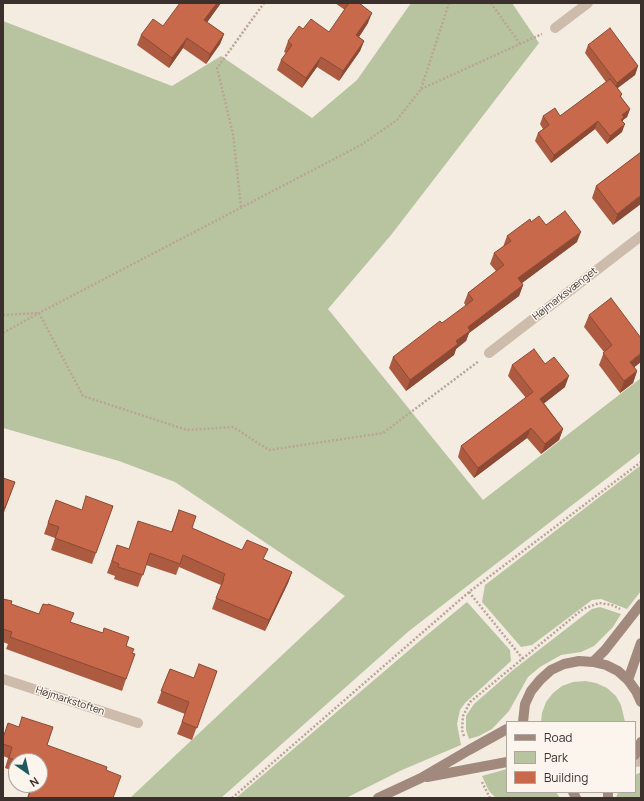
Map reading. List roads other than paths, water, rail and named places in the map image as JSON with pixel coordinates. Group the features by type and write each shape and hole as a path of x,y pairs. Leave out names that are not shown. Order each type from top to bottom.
{"street":[{"path":"555,28 588,3"},
{"name":"Højmarksvænget","path":"489,353 641,236"},
{"path":"593,662 605,650 641,604"},
{"path":"628,680 641,642"},
{"path":"521,721 531,691 551,670 564,664 593,662 606,665 618,671 628,680 636,691 641,702"},
{"name":"Højmarkstoften","path":"3,679 138,723"},
{"path":"378,798 421,778 506,730"},
{"path":"636,753 641,742"},
{"path":"421,778 506,762"}]}
